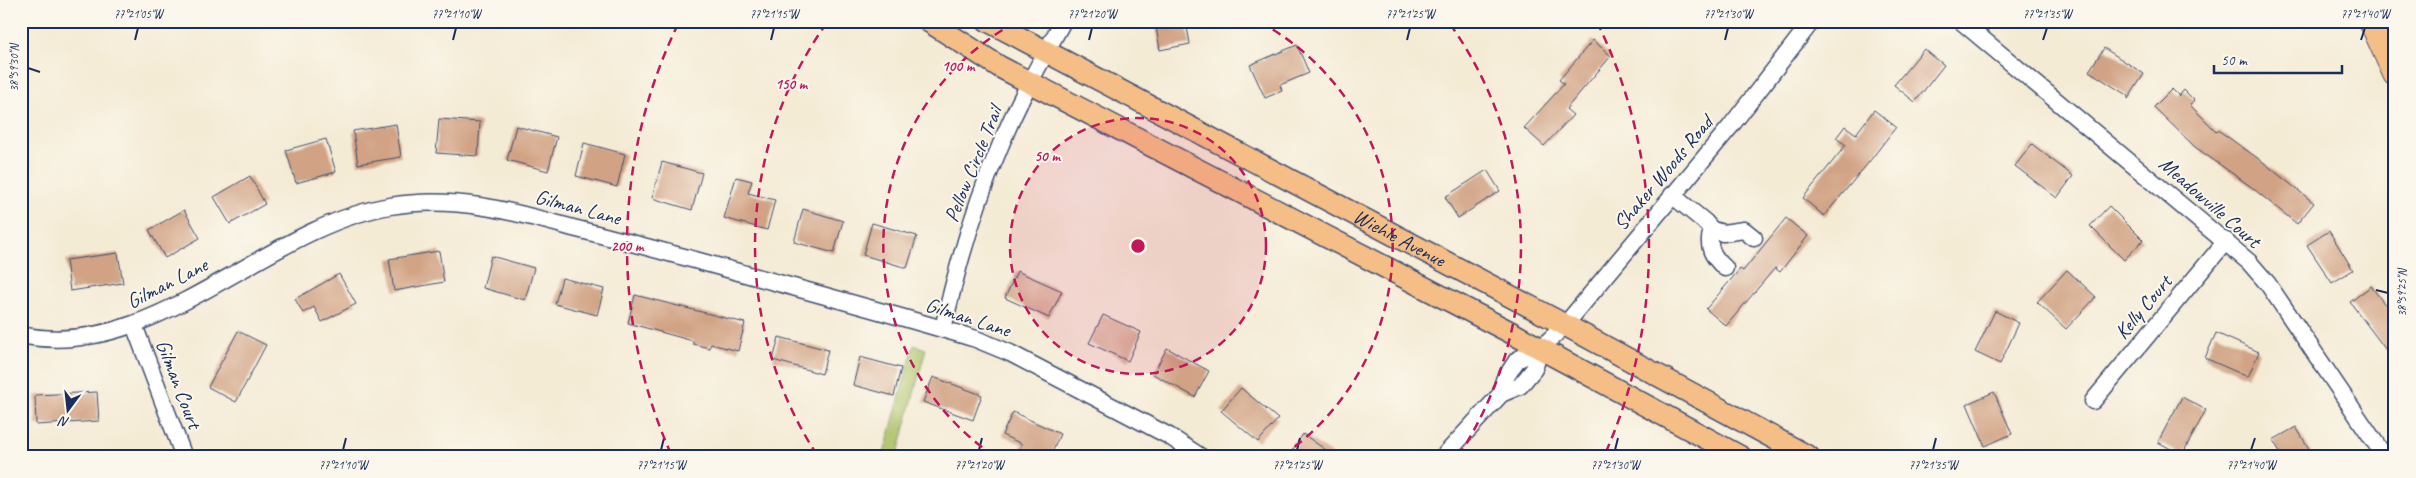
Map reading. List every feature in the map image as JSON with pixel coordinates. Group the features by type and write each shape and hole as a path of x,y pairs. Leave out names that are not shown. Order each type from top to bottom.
{"highway":[{"path":"2371,21 2395,74"}],"main road":[{"name":"Wiehle Avenue","path":"928,21 968,48 1030,82 1541,348 1741,457"},
{"name":"Wiehle Avenue","path":"988,21 1565,324 1809,457"}],"street":[{"name":"Pellow Circle Trail","path":"943,329 957,267 982,191 1001,143 1030,82 1063,21"},
{"name":"Shaker Woods Road","path":"1443,457 1501,394 1520,386 1534,369 1541,348 1565,324 1730,127 1812,21"},
{"name":"Meadowville Court","path":"1960,21 2226,241 2248,262 2268,284 2385,457"},
{"path":"1672,195 1712,230 1723,233 1744,230 1754,238"},
{"name":"Gilman Lane","path":"21,335 34,338 93,336 134,325 318,228 356,214 388,206 462,202 499,208 943,329 1010,353 1168,436 1201,457"},
{"path":"1712,230 1709,246 1714,258 1725,268"},
{"name":"Kelly Court","path":"2093,401 2226,241"},
{"name":"Gilman Court","path":"134,325 184,457"}],"green space":[{"path":"914,345 926,349 897,457 883,457"}],"building":[{"path":"1155,21 1186,21 1190,44 1160,50"},
{"path":"1593,40 1611,56 1566,109 1573,115 1544,146 1524,128 1564,84 1559,80"},
{"path":"1297,45 1309,73 1280,85 1282,91 1265,98 1250,65"},
{"path":"2104,48 2144,74 2128,99 2128,96 2089,71"},
{"path":"1924,49 1944,65 1915,102 1894,85"},
{"path":"2172,89 2179,96 2184,90 2195,101 2190,105 2217,132 2218,130 2263,162 2314,203 2297,224 2250,186 2195,147 2154,107"},
{"path":"1874,110 1896,127 1824,216 1803,198 1846,145 1836,138 1845,126 1856,134"},
{"path":"439,119 480,122 478,156 436,153"},
{"path":"396,124 401,157 358,164 353,131"},
{"path":"516,126 557,137 548,171 507,160"},
{"path":"326,139 336,172 296,183 286,150"},
{"path":"584,143 625,154 617,187 576,176"},
{"path":"2032,144 2073,176 2057,198 2015,166"},
{"path":"662,162 702,173 692,210 652,198"},
{"path":"1487,170 1500,191 1458,218 1445,197"},
{"path":"250,176 265,204 230,224 214,197"},
{"path":"736,177 752,181 748,193 775,200 767,230 724,218"},
{"path":"2109,206 2143,240 2124,260 2090,226"},
{"path":"803,209 843,221 834,253 794,242"},
{"path":"184,210 200,238 165,258 149,230"},
{"path":"1786,218 1808,236 1780,272 1775,268 1726,326 1706,309 1740,269 1743,271"},
{"path":"872,223 917,236 907,268 863,255"},
{"path":"2329,231 2353,270 2332,283 2307,245"},
{"path":"439,251 444,282 394,291 389,259"},
{"path":"118,253 123,283 70,291 66,260"},
{"path":"491,256 534,268 525,300 483,288"},
{"path":"2067,270 2096,297 2066,329 2037,302"},
{"path":"1017,271 1062,291 1049,318 1005,298"},
{"path":"339,274 356,304 322,322 314,307 303,313 295,299"},
{"path":"562,278 604,289 597,315 555,304"},
{"path":"2371,286 2395,318 2395,362 2350,302"},
{"path":"635,295 745,323 738,351 711,344 709,348 693,344 693,341 628,323"},
{"path":"1995,311 2019,323 2000,364 1975,352"},
{"path":"1103,315 1141,332 1128,361 1089,343"},
{"path":"238,331 266,345 236,402 208,387"},
{"path":"2216,333 2259,352 2248,377 2205,358"},
{"path":"779,337 828,350 822,374 773,360"},
{"path":"1167,348 1209,371 1195,397 1153,374"},
{"path":"860,357 901,368 894,396 853,385"},
{"path":"933,377 982,395 973,420 923,402"},
{"path":"1241,388 1278,419 1258,442 1221,411"},
{"path":"97,392 99,421 36,425 35,395"},
{"path":"1994,392 2012,434 1985,446 1967,404"},
{"path":"2182,397 2206,410 2182,455 2158,442"},
{"path":"1013,412 1060,434 1050,457 1015,457 1022,444 1002,435"},
{"path":"2296,427 2314,457 2283,457 2273,440"},
{"path":"1303,434 1336,457 1288,457"}]}
